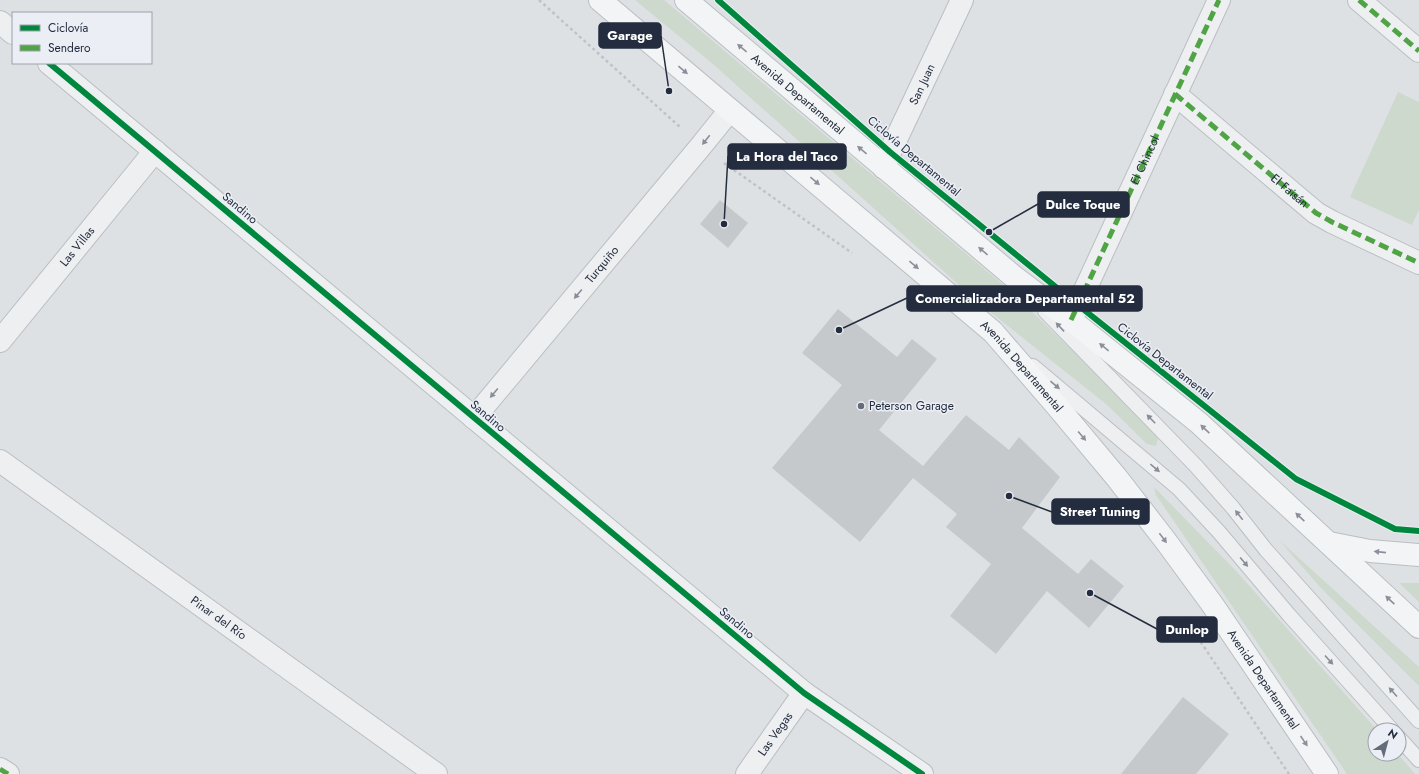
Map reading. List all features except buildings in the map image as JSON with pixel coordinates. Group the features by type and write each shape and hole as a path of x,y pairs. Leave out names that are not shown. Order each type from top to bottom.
{"main road":[{"name":"Avenida Departamental","path":"600,0 993,332 1107,466 1165,540 1212,604 1327,774"},
{"name":"Avenida Departamental","path":"686,0 1013,276 1071,320 1199,423 1419,627"},
{"path":"1329,544 1370,551 1419,555"}],"street":[{"name":"San Juan","path":"884,168 890,152 962,0"},
{"name":"El Chincol","path":"1071,320 1219,0"},
{"path":"1359,0 1419,51"},
{"path":"0,22 12,32"},
{"name":"Sandino","path":"50,64 804,694 922,774"},
{"name":"El Faisán","path":"1176,94 1316,213 1419,263"},
{"name":"Turquiño","path":"474,418 730,110"},
{"name":"Las Villas","path":"0,341 154,151"},
{"name":"Pinar del Río","path":"0,461 436,774"},
{"name":"Las Vegas","path":"747,774 804,694"},
{"path":"0,768 8,774"}],"lane":[{"path":"1013,276 1069,336 1196,466 1233,508 1266,550 1419,721"},
{"path":"993,332 1179,489 1219,532 1289,615 1385,722"},
{"path":"1407,747 1419,760"}],"path":[{"path":"539,0 685,131"},
{"path":"722,161 858,256"},
{"path":"1182,614 1289,774"}],"shaded area":[{"path":"635,0 664,0 1007,288 1128,403 1158,438 1156,446 1147,444 1106,404 979,303 714,65"},
{"path":"1398,92 1419,102 1419,210 1412,225 1350,197"},
{"path":"1154,487 1238,573 1370,722 1367,722 1367,762 1405,762 1415,774 1347,774 1156,495"},
{"path":"1279,540 1419,667 1419,686 1320,587"},
{"path":"1399,583 1419,583 1419,602"}],"marked path":[{"path":"1071,320 1219,0"},
{"path":"1359,0 1419,51"},
{"path":"1175,94 1316,213 1419,263"},
{"path":"0,769 8,774"}],"cycle path":[{"name":"Ciclovía Departamental","path":"718,0 890,152 1078,305 1296,479 1395,529 1419,531"},
{"path":"50,64 804,693 922,774"}],"place":[{"name":"Garage","path":"669,91"},
{"name":"La Hora del Taco","path":"724,224"},
{"name":"Dulce Toque","path":"989,232"},
{"name":"Comercializadora Departamental 52","path":"839,330"},
{"name":"Peterson Garage","path":"861,406"},
{"name":"Street Tuning","path":"1009,496"},
{"name":"Dunlop","path":"1090,593"}]}
